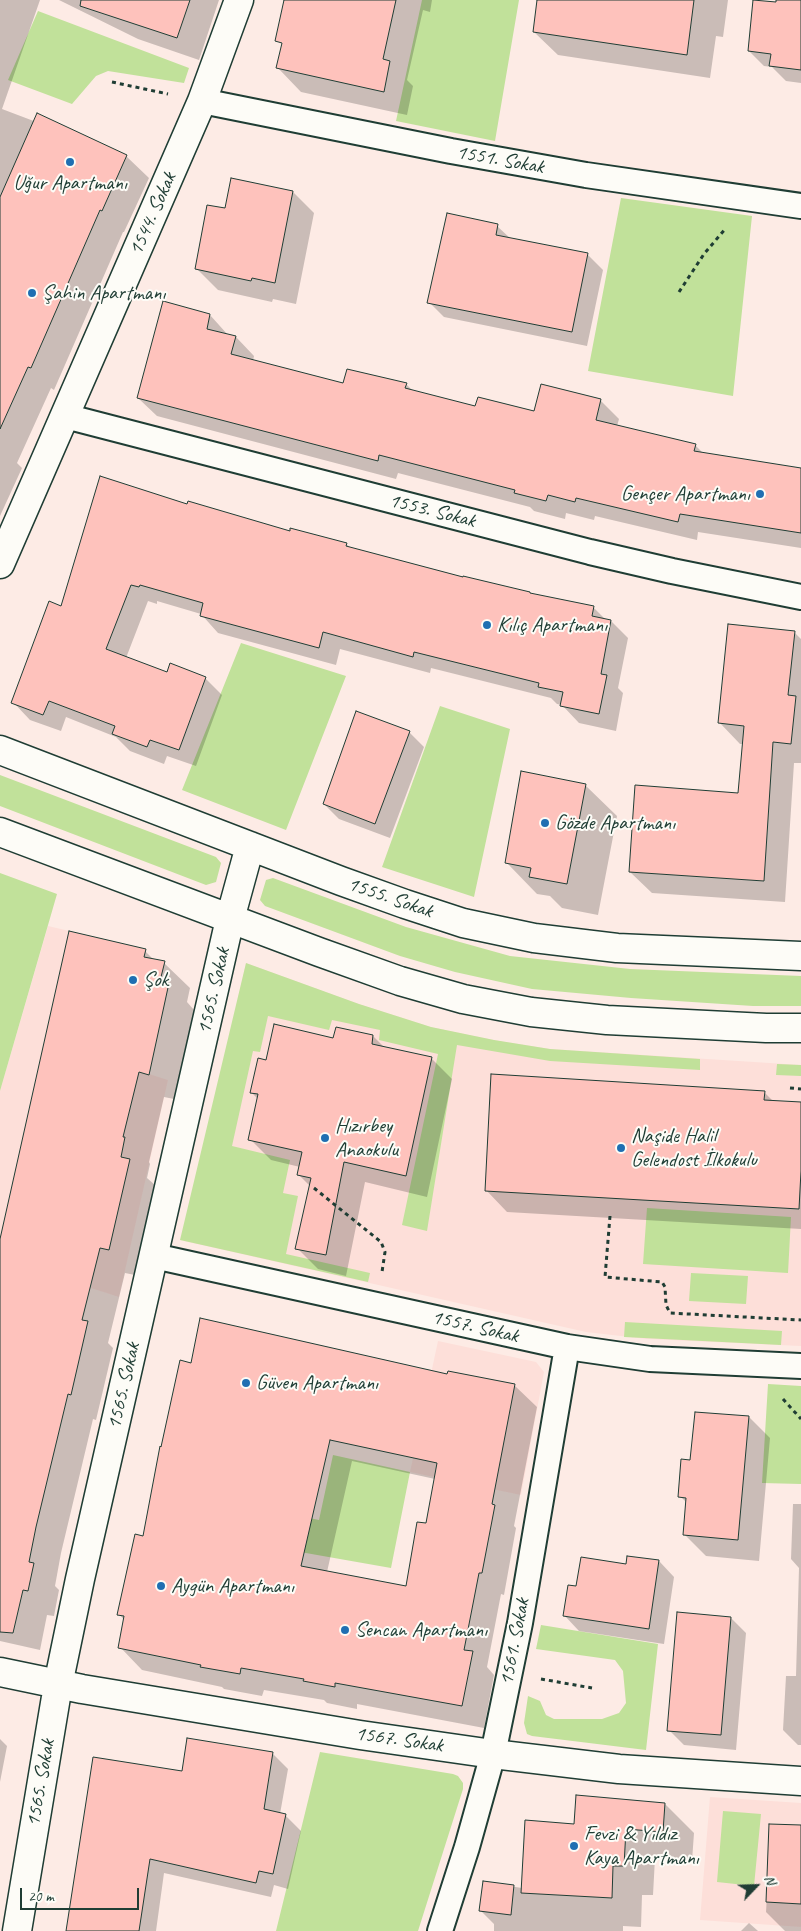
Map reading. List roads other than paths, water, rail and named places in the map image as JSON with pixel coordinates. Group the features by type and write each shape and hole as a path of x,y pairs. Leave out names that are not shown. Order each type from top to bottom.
{"street":[{"name":"1544. Sokak","path":"0,564 202,101 239,0"},
{"name":"1555. Sokak","path":"0,750 405,904 464,923 534,938 616,948 801,956"},
{"path":"0,832 400,981 463,999 531,1012 607,1020 801,1028"},
{"name":"1565. Sokak","path":"17,1931 58,1685 80,1579 230,919 250,846"},
{"name":"1567. Sokak","path":"0,1672 58,1685 350,1733 493,1754 620,1769 801,1781"}],"lane":[{"name":"1551. Sokak","path":"202,101 470,155 586,175 801,206"},
{"name":"1553. Sokak","path":"65,416 590,552 801,597"},
{"name":"1557. Sokak","path":"154,1256 567,1347 650,1359 801,1366"},
{"name":"1561. Sokak","path":"440,1931 467,1847 493,1754 520,1623 567,1347"}],"place":[{"name":"Uğur Apartmanı","path":"70,162"},
{"name":"Şahin Apartmanı","path":"32,293"},
{"name":"Gençer Apartmanı","path":"760,494"},
{"name":"Kılıç Apartmanı","path":"487,625"},
{"name":"Gözde Apartmanı","path":"545,823"},
{"name":"Şok","path":"133,980"},
{"name":"Hızırbey Anaokulu","path":"325,1138"},
{"name":"Naşide Halil Gelendost İlkokulu","path":"621,1148"},
{"name":"Güven Apartmanı","path":"246,1383"},
{"name":"Aygün Apartmanı","path":"161,1586"},
{"name":"Sencan Apartmanı","path":"345,1630"},
{"name":"Fevzi & Yıldız Kaya Apartmanı","path":"574,1846"}]}
